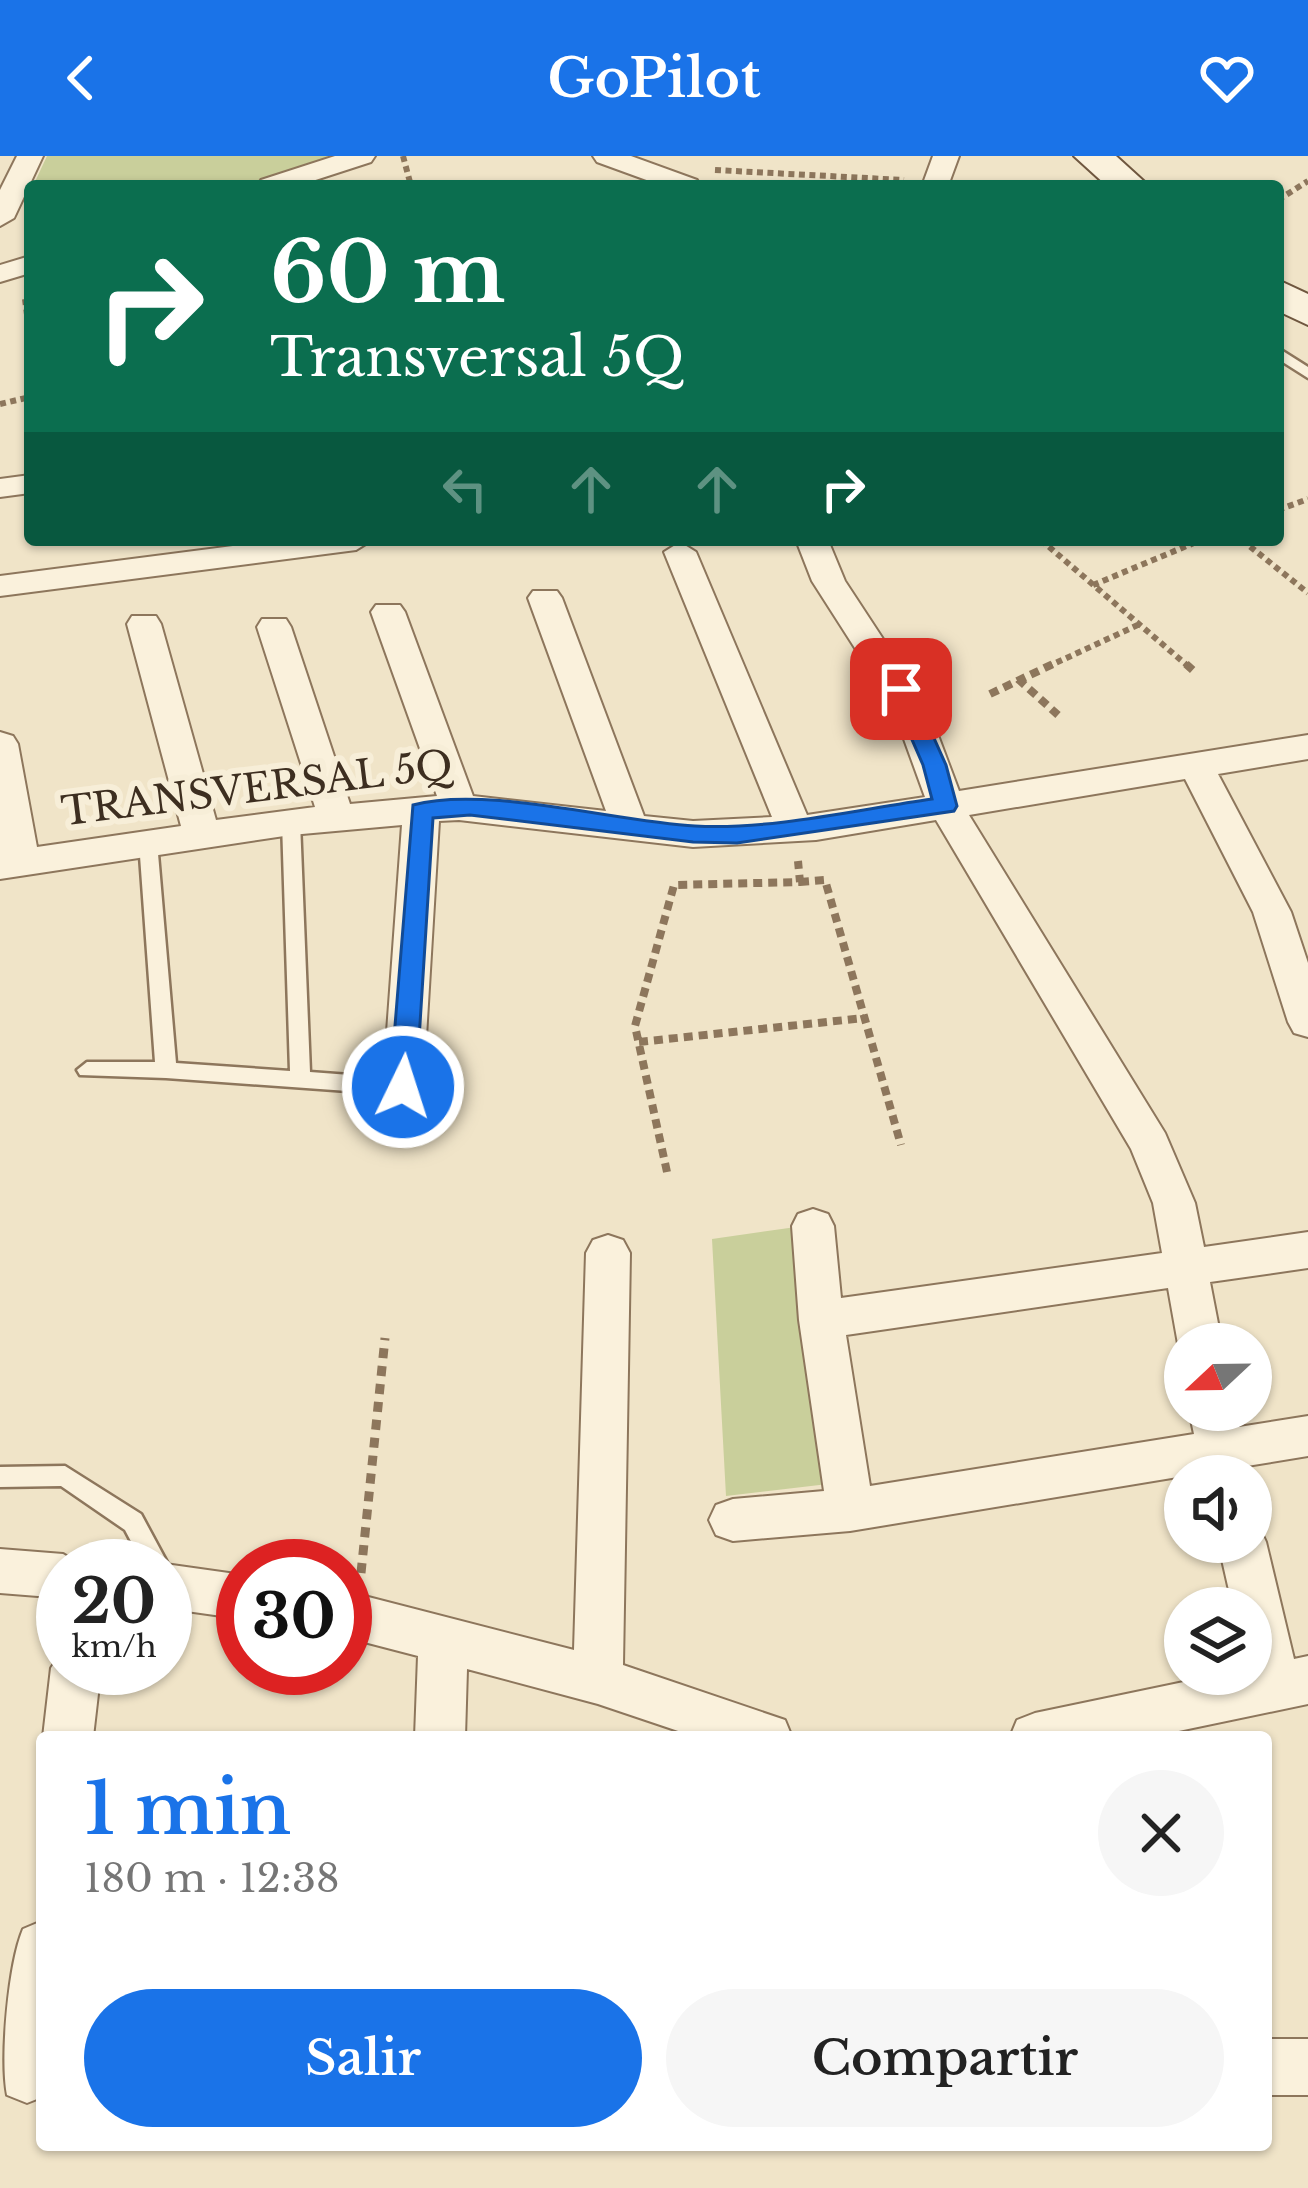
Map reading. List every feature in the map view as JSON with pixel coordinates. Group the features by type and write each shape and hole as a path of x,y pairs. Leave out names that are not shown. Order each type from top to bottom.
{"street":[{"path":"0,218 30,156"},
{"path":"289,180 362,156"},
{"path":"1093,156 1123,180"},
{"path":"618,160 672,180"},
{"path":"0,586 258,546"},
{"path":"815,546 854,625 901,689 935,765 946,806 1150,1144 1174,1203 1196,1323"},
{"path":"680,552 795,830"},
{"path":"545,598 630,826"},
{"path":"388,612 440,809 403,1087"},
{"path":"144,625 202,836"},
{"path":"274,627 336,817"},
{"path":"0,744 11,864"},
{"name":"TRANSVERSAL 5Q","path":"11,864 291,822 440,809 693,834 795,830 1308,747"},
{"path":"1195,764 1271,912 1308,1022"},
{"path":"813,1226 821,1320 850,1510"},
{"path":"821,1320 1308,1250"},
{"path":"598,1680 608,1253"},
{"path":"733,1520 850,1510 1220,1446 1308,1436"},
{"path":"1064,1731 1292,1683 1249,1563"},
{"path":"0,1571 36,1574"},
{"path":"372,1620 598,1680 748,1731"},
{"path":"440,1731 443,1636"},
{"path":"69,1731 73,1695"},
{"path":"23,2075 36,1988"},
{"path":"1272,2067 1308,2067"}],"lane":[{"path":"291,822 300,1081"},
{"path":"148,842 166,1070"},
{"path":"87,1070 166,1070 403,1087"},
{"path":"0,1477 64,1476 133,1522 142,1539"}],"path":[{"path":"618,160 939,175"},
{"path":"1048,546 1196,674"},
{"path":"1093,585 1187,546"},
{"path":"1249,546 1308,593"},
{"path":"990,694 1141,624"},
{"path":"1018,679 1058,715"},
{"path":"795,830 800,882"},
{"path":"667,1172 635,1026 674,884 825,880 901,1145"},
{"path":"639,1042 865,1018"},
{"path":"360,1539 385,1338"}],"green space":[{"path":"47,156 332,156 260,180 36,180"},
{"path":"796,1227 828,1484 726,1496 712,1239"}],"route":[{"path":"403,1087 421,810 470,807 737,835 946,806 935,765 901,689"}]}
